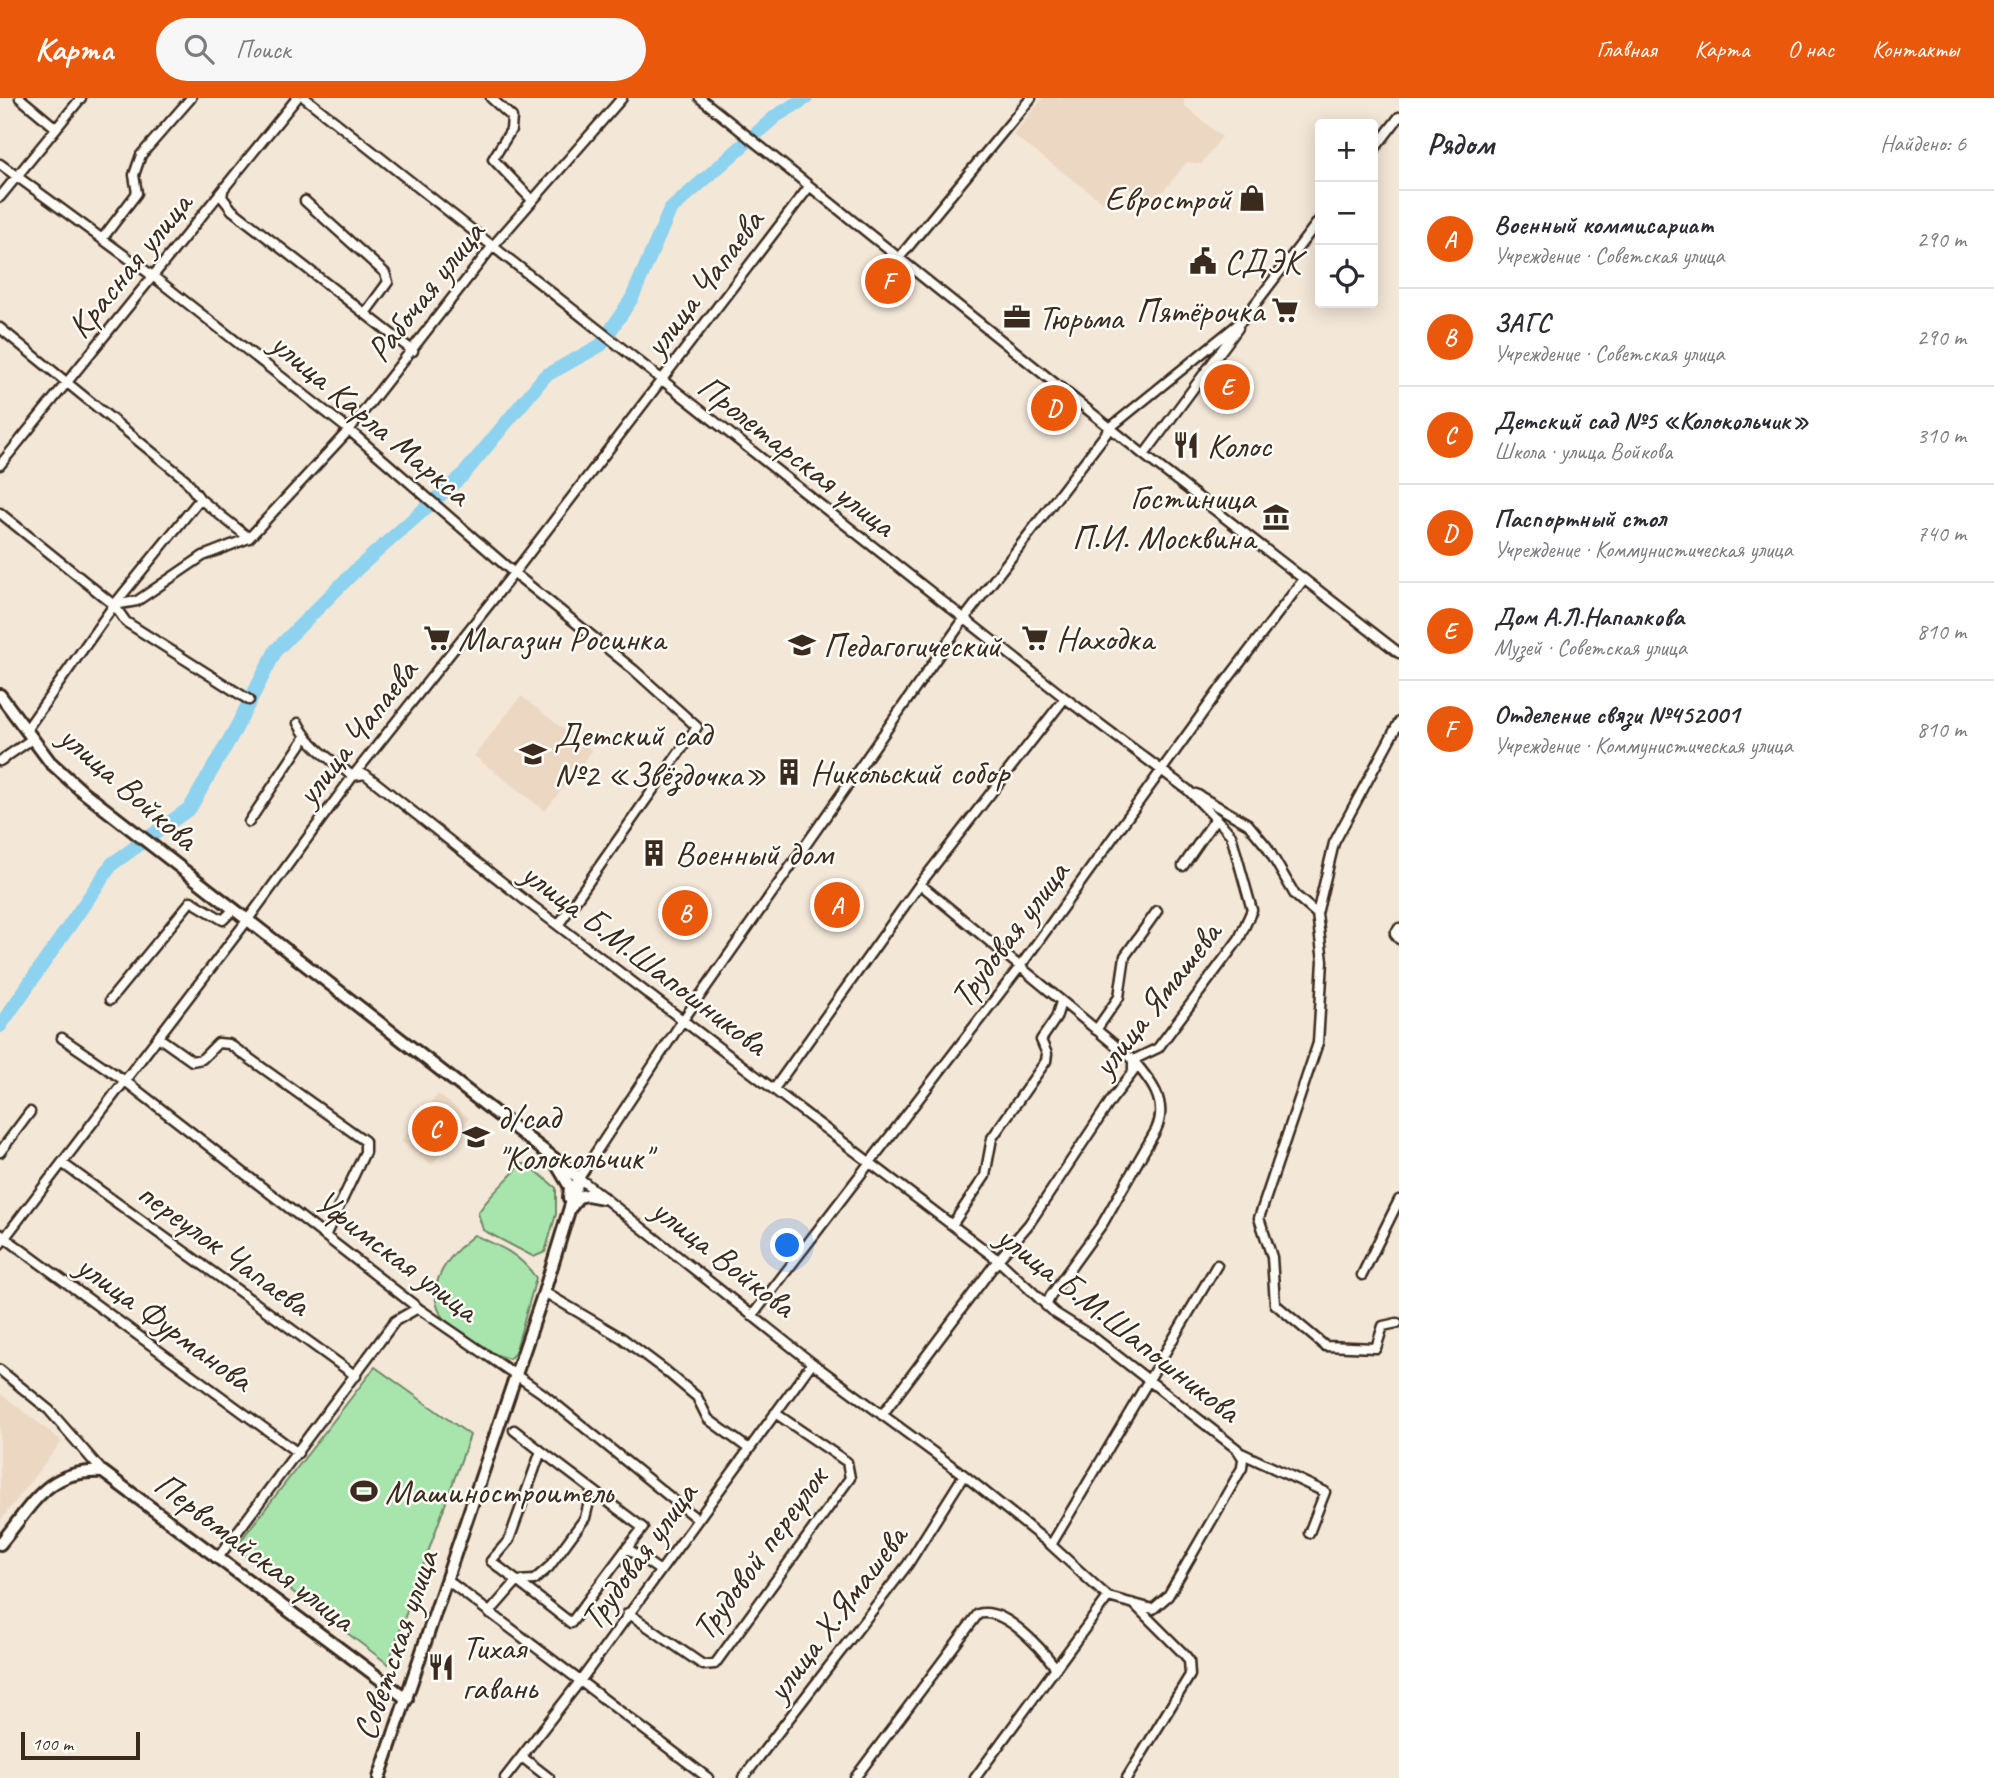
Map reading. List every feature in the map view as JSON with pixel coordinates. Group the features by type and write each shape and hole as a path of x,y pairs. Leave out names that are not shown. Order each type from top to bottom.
{"main road":[{"name":"улица Войкова","path":"0,695 50,762 129,828 246,922 579,1178"},
{"path":"552,1158 570,1187 568,1211"},
{"name":"Советская улица","path":"379,1778 544,1292 579,1178"},
{"path":"568,1211 578,1197 587,1195 603,1198"},
{"name":"Первомайская улица","path":"0,1544 52,1482 82,1471 103,1472 407,1699"}],"street":[{"path":"20,98 56,128"},
{"path":"0,197 81,98"},
{"path":"102,239 137,193 134,175 141,155 191,98"},
{"name":"Красная улица","path":"0,465 155,277 297,98"},
{"name":"Пролетарская улица","path":"305,98 964,619 1161,771"},
{"path":"491,98 512,117 511,130 493,159 531,200"},
{"name":"Рабочая улица","path":"114,605 137,601 203,556 249,538 348,429 413,351 492,247 622,98"},
{"path":"700,98 1144,455 1399,653"},
{"path":"899,258 1031,98"},
{"path":"1378,144 1399,117"},
{"name":"улица Карла Маркса","path":"0,164 155,277 348,429 514,573 634,670 697,727 559,924"},
{"name":"улица Чапаева","path":"2,1238 246,922 353,776 514,573 808,187"},
{"path":"223,191 222,197 232,210 413,351"},
{"path":"305,201 385,272 388,282 366,312"},
{"name":"Советская улица","path":"579,1178 684,1020 964,619 1111,427 1244,320 1315,226"},
{"path":"1144,455 1244,320"},
{"path":"0,328 185,480 201,499 249,538"},
{"path":"0,761 29,734 114,605 201,499"},
{"path":"0,513 114,605 126,622 249,700"},
{"name":"Трудовая улица","path":"752,1315 1019,968 1304,579"},
{"path":"774,1089 920,884 1065,698"},
{"path":"1398,1323 1383,1325 1376,1348 1325,1346 1275,1304 1272,1257 1259,1218 1318,1043 1323,961 1317,914 1335,843 1399,722"},
{"name":"улица Б.М.Шапошникова","path":"298,723 305,738 353,776 365,774 868,1163 998,1259 1046,1306 1150,1380 1241,1454 1242,1468 1168,1596 1153,1609"},
{"path":"249,822 305,738"},
{"name":"улица Ямашева","path":"1133,1060 1158,1048 1240,939 1252,910 1231,835 1188,790 1161,771"},
{"path":"1188,790 1248,824 1267,847 1295,895 1317,914"},
{"path":"1183,866 1216,818"},
{"path":"920,884 1133,1060"},
{"name":"улица Войкова","path":"110,1000 191,901 223,920 232,911"},
{"path":"1096,1030 1119,997 1125,956 1157,911"},
{"name":"улица Б.М.Шапошникова","path":"952,1224 985,1176 992,1138 1046,1061 1047,1054 1041,1040 1056,1018 1061,1002"},
{"path":"158,1037 192,1061 202,1059 218,1043 229,1044 365,1141 365,1152 326,1234"},
{"name":"Уфимская улица","path":"62,1038 125,1081 326,1234 418,1308 515,1373 697,1519"},
{"name":"улица Ямашева","path":"1046,1306 1051,1295 1103,1223 1158,1125 1156,1087 1133,1060"},
{"name":"улица Ямашева","path":"998,1259 1029,1224 1133,1072 1133,1060"},
{"path":"0,1152 30,1112"},
{"name":"переулок Чапаева","path":"62,1163 356,1376"},
{"name":"улица Войкова","path":"579,1178 812,1363 964,1475 1051,1545 1108,1597 1153,1609"},
{"path":"1362,1275 1399,1200"},
{"name":"улица Фурманова","path":"2,1238 298,1453"},
{"path":"882,1415 998,1259"},
{"path":"1051,1545 1217,1265"},
{"path":"544,1292 622,1338 666,1371 697,1397 709,1419 749,1449"},
{"path":"217,1559 395,1321 418,1308"},
{"name":"Трудовая улица","path":"505,1778 581,1680 812,1363"},
{"name":"Первомайская улица","path":"0,1370 49,1410 103,1472"},
{"name":"Трудовой переулок","path":"628,1614 703,1665 715,1664 850,1478 847,1462 775,1413"},
{"path":"514,1430 643,1528 571,1623 491,1561 509,1540 541,1451"},
{"path":"1241,1454 1325,1492 1309,1532"},
{"name":"улица Х.Ямашева","path":"743,1778 908,1564 964,1475"},
{"path":"489,1613 517,1581 534,1580 550,1567 585,1518 592,1490"},
{"path":"627,1548 659,1570"},
{"path":"447,1580 708,1778"},
{"path":"975,1778 1108,1597"},
{"path":"1127,1778 1188,1684 1191,1669 1184,1654 1134,1604"},
{"path":"855,1778 978,1614 989,1611 999,1615 1042,1649 1056,1668"},
{"path":"522,1757 549,1778"}],"shaded area":[{"path":"1043,98 1184,98 1184,105 1222,137 1201,164 1187,162 1152,205 1125,186 1108,206 1013,135"},
{"name":"Детский сад №2 «Звёздочка»","path":"521,696 592,751 545,811 474,756"},
{"path":"438,1094 469,1118 432,1165 401,1141"},
{"path":"0,1393 62,1441 0,1521"}],"green space":[{"path":"521,1164 528,1164 556,1188 556,1214 545,1252 534,1257 483,1230 478,1213"},
{"path":"474,1235 516,1257 536,1278 515,1353 509,1359 463,1337 448,1324 438,1309 436,1293 440,1275 453,1255"},
{"name":"Машиностроитель","path":"375,1367 470,1435 388,1664 235,1548"}],"waterway":[{"path":"0,1026 112,864 190,808 235,730 276,650 357,569 463,475 545,376 601,345 632,298 670,210 776,116 806,98"}],"place":[{"name":"Еврострой","path":"1252,198"},
{"name":"СДЭК","path":"1203,261"},
{"name":"Отделение связи №452001","path":"888,281"},
{"name":"Пятёрочка","path":"1285,310"},
{"name":"Тюрьма","path":"1017,317"},
{"name":"Дом А.Л.Напалкова","path":"1227,387"},
{"name":"Паспортный стол","path":"1054,408"},
{"name":"Колос","path":"1186,445"},
{"name":"Гостиница П.И. Москвина","path":"1276,517"},
{"name":"Магазин Росинка","path":"437,638"},
{"name":"Находка","path":"1035,638"},
{"name":"Педагогический","path":"802,645"},
{"name":"Детский сад №2 «Звёздочка»","path":"533,754"},
{"name":"Никольский собор","path":"789,772"},
{"name":"Военный дом","path":"654,853"},
{"name":"Военный коммисариат","path":"837,905"},
{"name":"ЗАГС","path":"685,913"},
{"name":"Детский сад №5 «Колокольчик»","path":"435,1129"},
{"name":"д/сад \"Колокольчик\"","path":"476,1137"},
{"name":"Машиностроитель","path":"364,1491"},
{"name":"Тихая гавань","path":"441,1667"}]}
